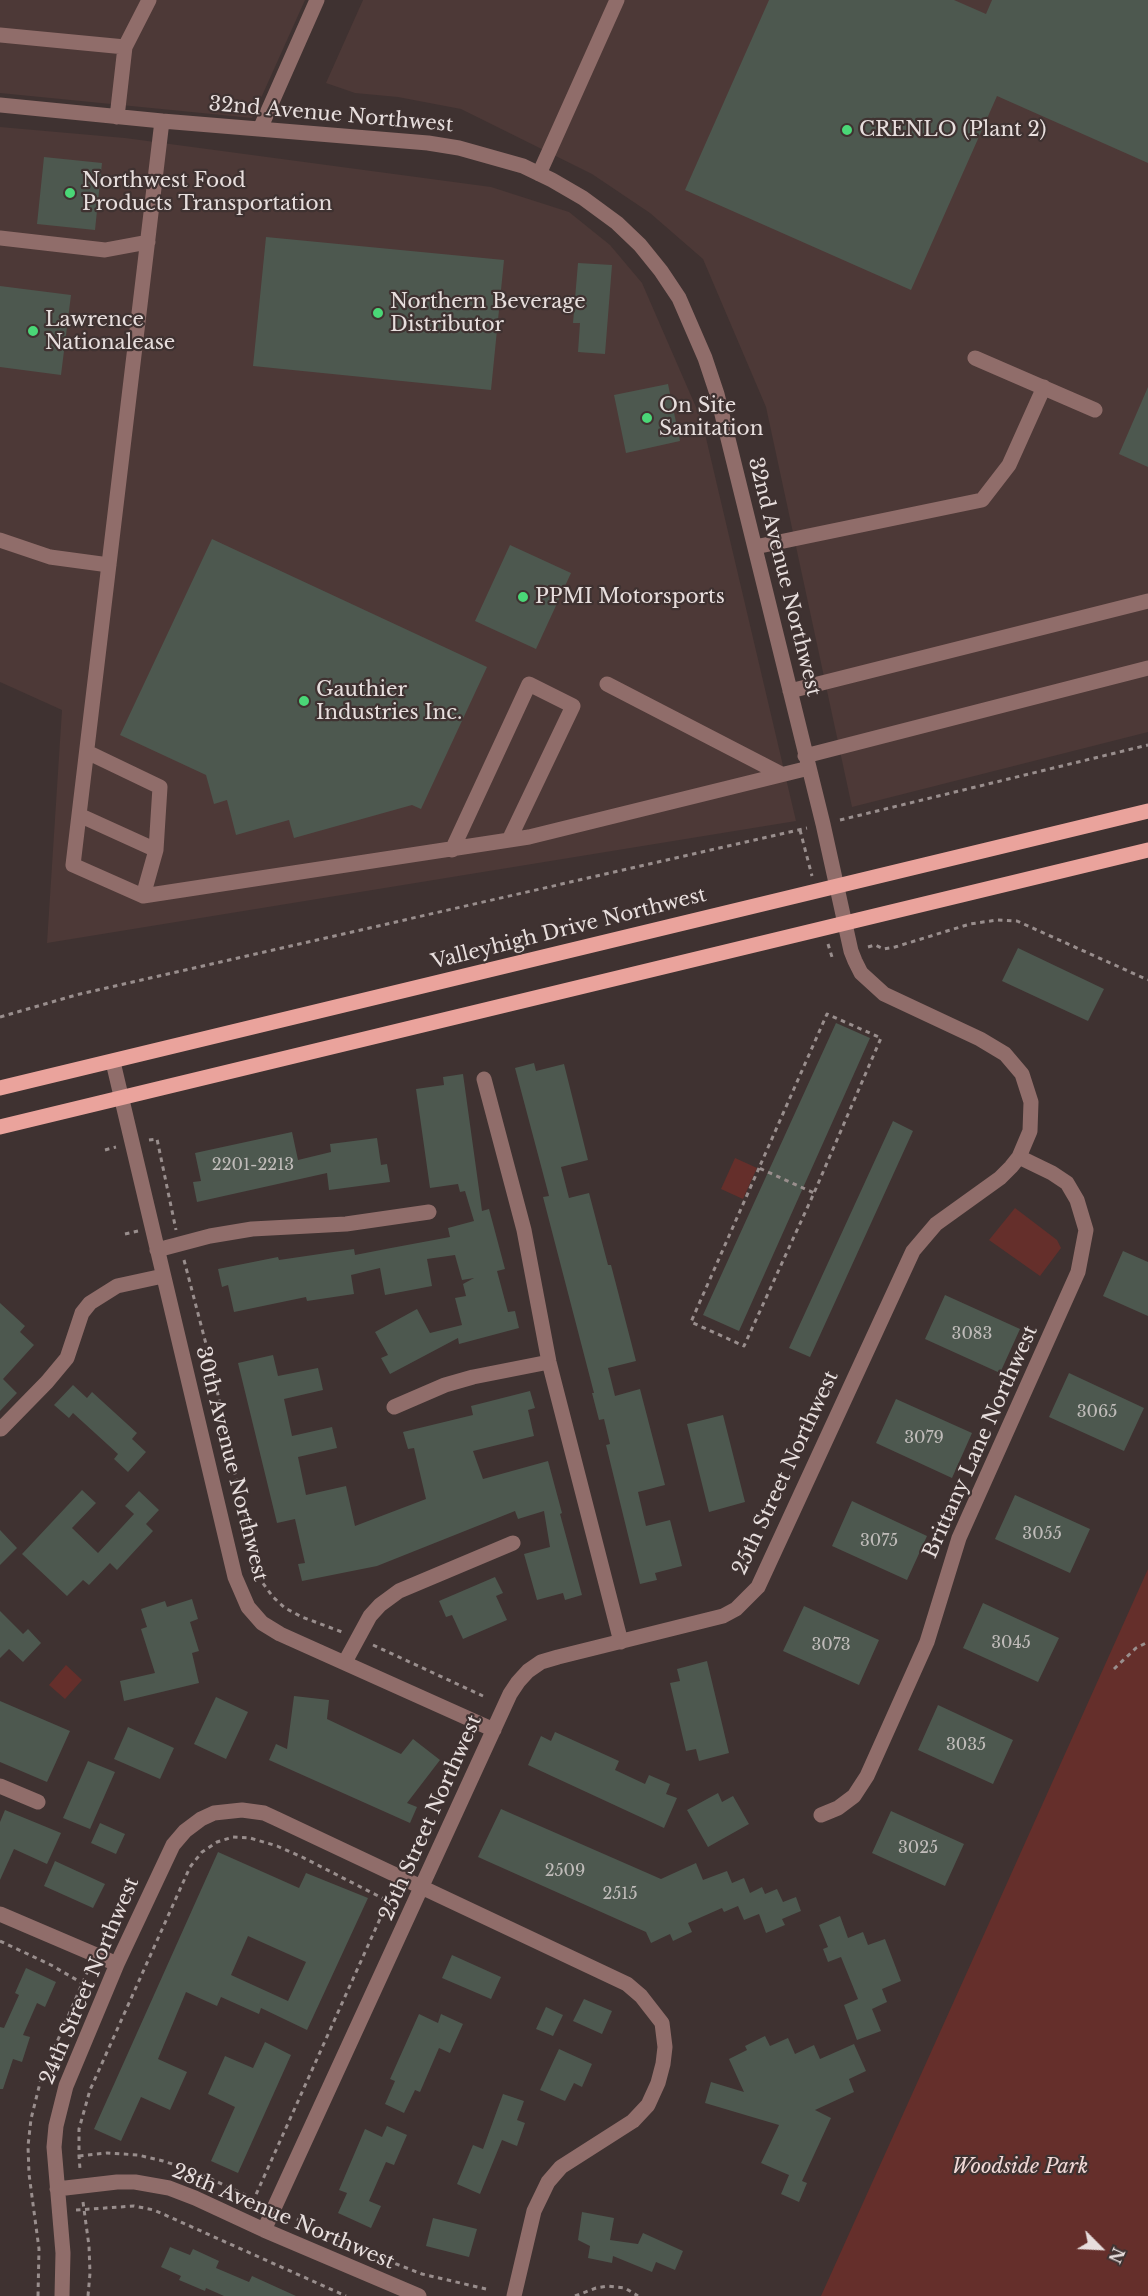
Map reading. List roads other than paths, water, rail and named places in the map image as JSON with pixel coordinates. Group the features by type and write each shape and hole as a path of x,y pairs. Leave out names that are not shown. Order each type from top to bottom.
{"main road":[{"name":"Valleyhigh Drive Northwest","path":"0,1089 1148,811"},
{"path":"0,1127 1148,850"}],"street":[{"path":"117,117 125,47 149,0"},
{"path":"260,129 317,0"},
{"path":"540,174 617,0"},
{"path":"0,35 125,47"},
{"name":"32nd Avenue Northwest","path":"0,107 428,143 492,156 523,166 583,198 617,223 661,270 679,298 705,358 719,403 837,886"},
{"path":"162,121 73,865 143,896 529,837 781,774 858,741 1148,668"},
{"path":"0,238 105,250 148,242"},
{"path":"975,358 1095,410"},
{"path":"755,547 982,500 1009,465 1044,387"},
{"path":"0,540 50,557 109,565"},
{"path":"790,691 1148,601"},
{"path":"452,850 529,684 573,706 509,840"},
{"path":"607,684 781,774"},
{"path":"87,752 160,787 156,850 143,896"},
{"path":"79,815 156,850"},
{"name":"25th Street Northwest","path":"264,2230 510,1694 528,1671 541,1662 723,1616 736,1609 758,1587 913,1251 936,1224 1000,1178 1020,1157 1030,1131 1032,1117 1028,1087 1015,1064 993,1046 897,1002 873,985 861,973 855,961 837,886"},
{"name":"30th Avenue Northwest","path":"112,1062 240,1593 252,1613 268,1627 494,1730"},
{"path":"484,1079 524,1230 549,1362 621,1642"},
{"name":"Brittany Lane Northwest","path":"821,1815 838,1808 854,1796 867,1776 927,1642 959,1538 1078,1272 1086,1230 1077,1200 1067,1183 1020,1157"},
{"path":"157,1250 210,1236 252,1229 346,1224 429,1212"},
{"path":"0,1428 39,1390 67,1358 82,1313 90,1303 117,1286 163,1276"},
{"path":"394,1407 445,1385 549,1362"},
{"path":"345,1662 357,1638 375,1611 399,1591 513,1543"},
{"path":"0,1786 38,1802"},
{"name":"24th Street Northwest","path":"62,2296 63,2253 54,2147 60,2105 85,2037 173,1845 192,1826 214,1813 242,1810 264,1813 422,1888"},
{"path":"422,1888 627,1984 641,1996 662,2024 666,2047 658,2084 648,2105 633,2121 561,2167 548,2182 534,2211 514,2296"},
{"path":"0,1914 117,1964"},
{"name":"28th Avenue Northwest","path":"57,2189 117,2182 158,2186 195,2198 418,2296"}],"place":[{"name":"CRENLO (Plant 2)","path":"847,130"},
{"name":"Northwest Food Products Transportation","path":"70,193"},
{"name":"Northern Beverage Distributor","path":"378,313"},
{"name":"Lawrence Nationalease","path":"33,331"},
{"name":"On Site Sanitation","path":"647,418"},
{"name":"PPMI Motorsports","path":"523,597"},
{"name":"Gauthier Industries Inc.","path":"304,701"}],"park label":[{"name":"Woodside Park","path":"1020,2167"}]}
